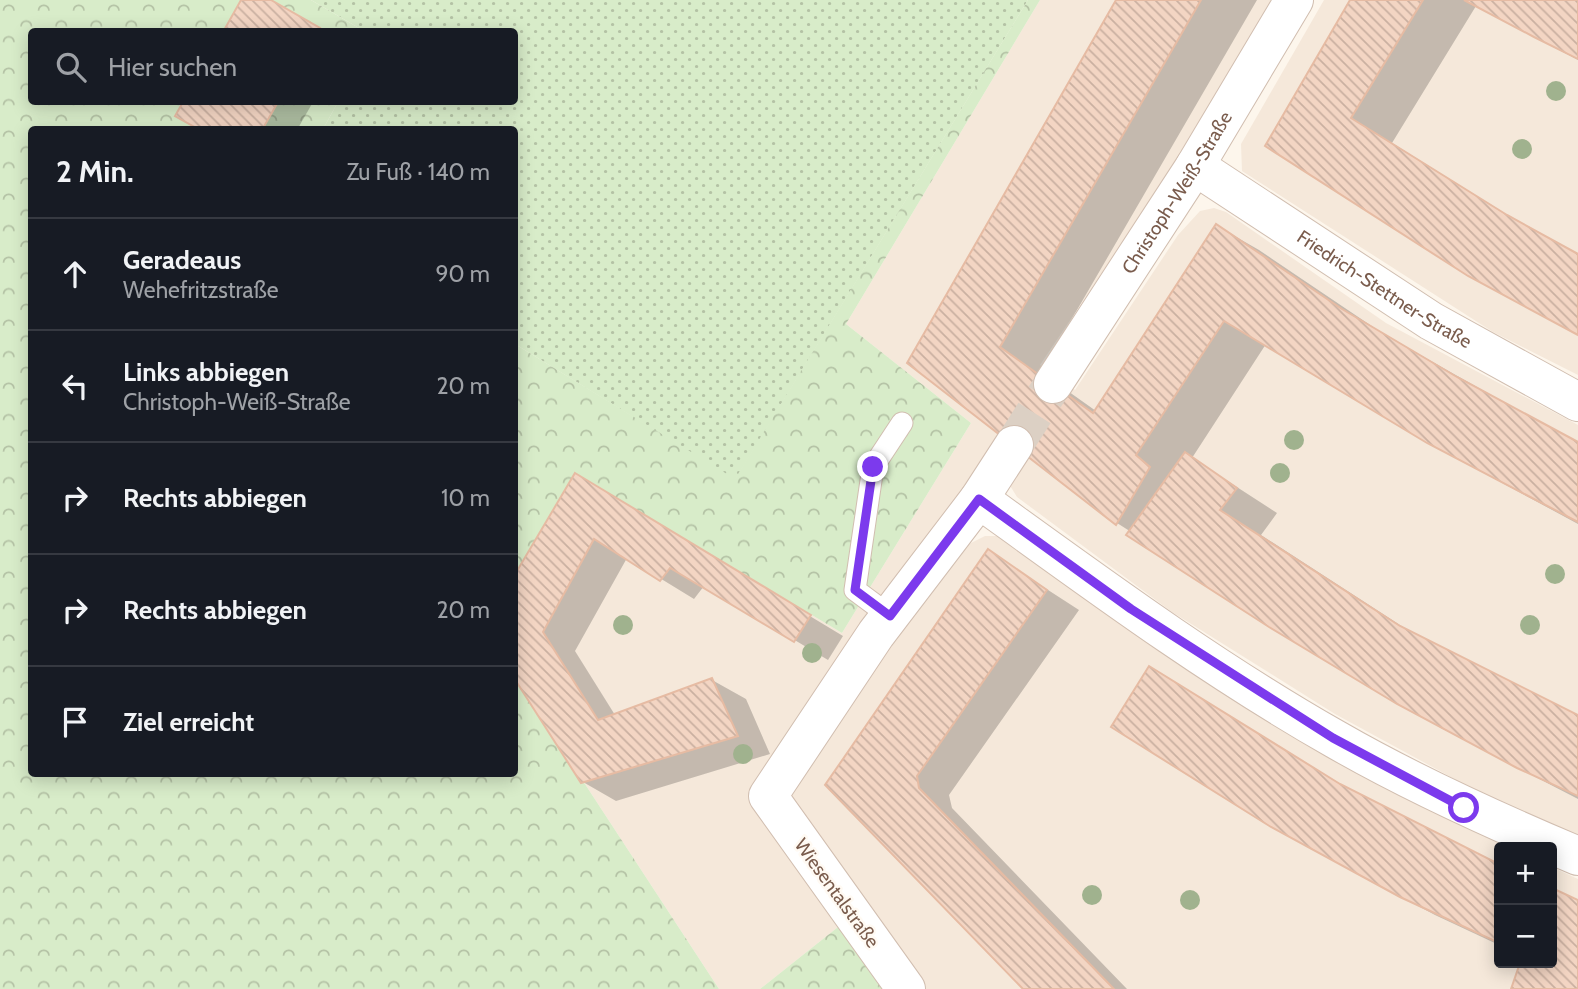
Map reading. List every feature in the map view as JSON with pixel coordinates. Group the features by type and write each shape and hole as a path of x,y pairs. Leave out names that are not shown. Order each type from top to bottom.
{"street":[{"name":"Christoph-Weiß-Straße","path":"1053,384 1195,166 1294,0"},
{"name":"Friedrich-Stettner-Straße","path":"1195,166 1431,321 1578,402"},
{"path":"890,616 979,499 1013,445"},
{"path":"979,499 1131,609 1333,738 1464,808 1578,856"},
{"name":"Wiesentalstraße","path":"890,616 768,796 906,989"}],"lane":[{"path":"890,616 855,590 873,467 902,424"}],"shaded area":[{"path":"1040,0 1277,0 1209,113 1040,365 1075,390 1178,235 1200,211 1214,208 1226,212 1386,323 1578,425 1578,839 1484,795 1335,714 1172,612 1017,497 1009,484 944,526 969,544 985,536 1001,536 1502,842 1494,842 1494,968 1557,968 1557,869 1578,879 1578,989 884,989 838,927 760,989 719,989 518,682 518,667 575,473 842,633 971,423 846,324"},
{"path":"1324,0 1578,0 1578,375 1493,332 1242,171 1241,144"}],"green space":[{"path":"0,0 311,0 359,28 28,28 28,105 336,105 325,126 28,126 28,777 518,777 518,682 719,989 0,989"},
{"path":"311,0 1028,0 735,480 518,346 518,126 325,126 336,105 518,105 518,28 359,28"},
{"path":"1028,0 1040,0 846,324 971,423 842,633 576,474 518,571 518,346 735,479"},
{"path":"838,927 884,989 760,989"}],"building":[{"path":"241,0 271,0 320,28 225,28"},
{"path":"1116,0 1201,0 1000,347 1093,413 1216,224 1342,309 1457,377 1578,442 1578,522 1427,443 1224,321 1136,455 1150,467 1116,525 907,363"},
{"path":"1350,0 1423,0 1351,118 1507,215 1578,254 1578,335 1468,276 1265,146"},
{"path":"1464,0 1578,0 1578,59 1534,37"},
{"path":"181,105 276,105 264,126 193,126 175,116"},
{"path":"1185,452 1237,488 1220,510 1400,626 1578,715 1578,796 1517,768 1397,704 1269,627 1126,535"},
{"path":"575,473 811,615 794,642 670,568 660,581 594,539 543,632 598,720 712,678 738,736 581,783 518,684 518,569"},
{"path":"988,549 1047,590 917,776 919,788 1114,989 1023,989 825,785"},
{"path":"1149,666 1340,784 1494,861 1494,941 1400,897 1271,827 1111,727"},
{"path":"1557,890 1578,900 1578,989 1511,989 1518,968 1557,968"}],"tunnel":[{"path":"1014,445 1053,384"}],"route":[{"path":"873,467 855,590 890,616 979,499 1131,609 1333,738 1464,808"}]}
